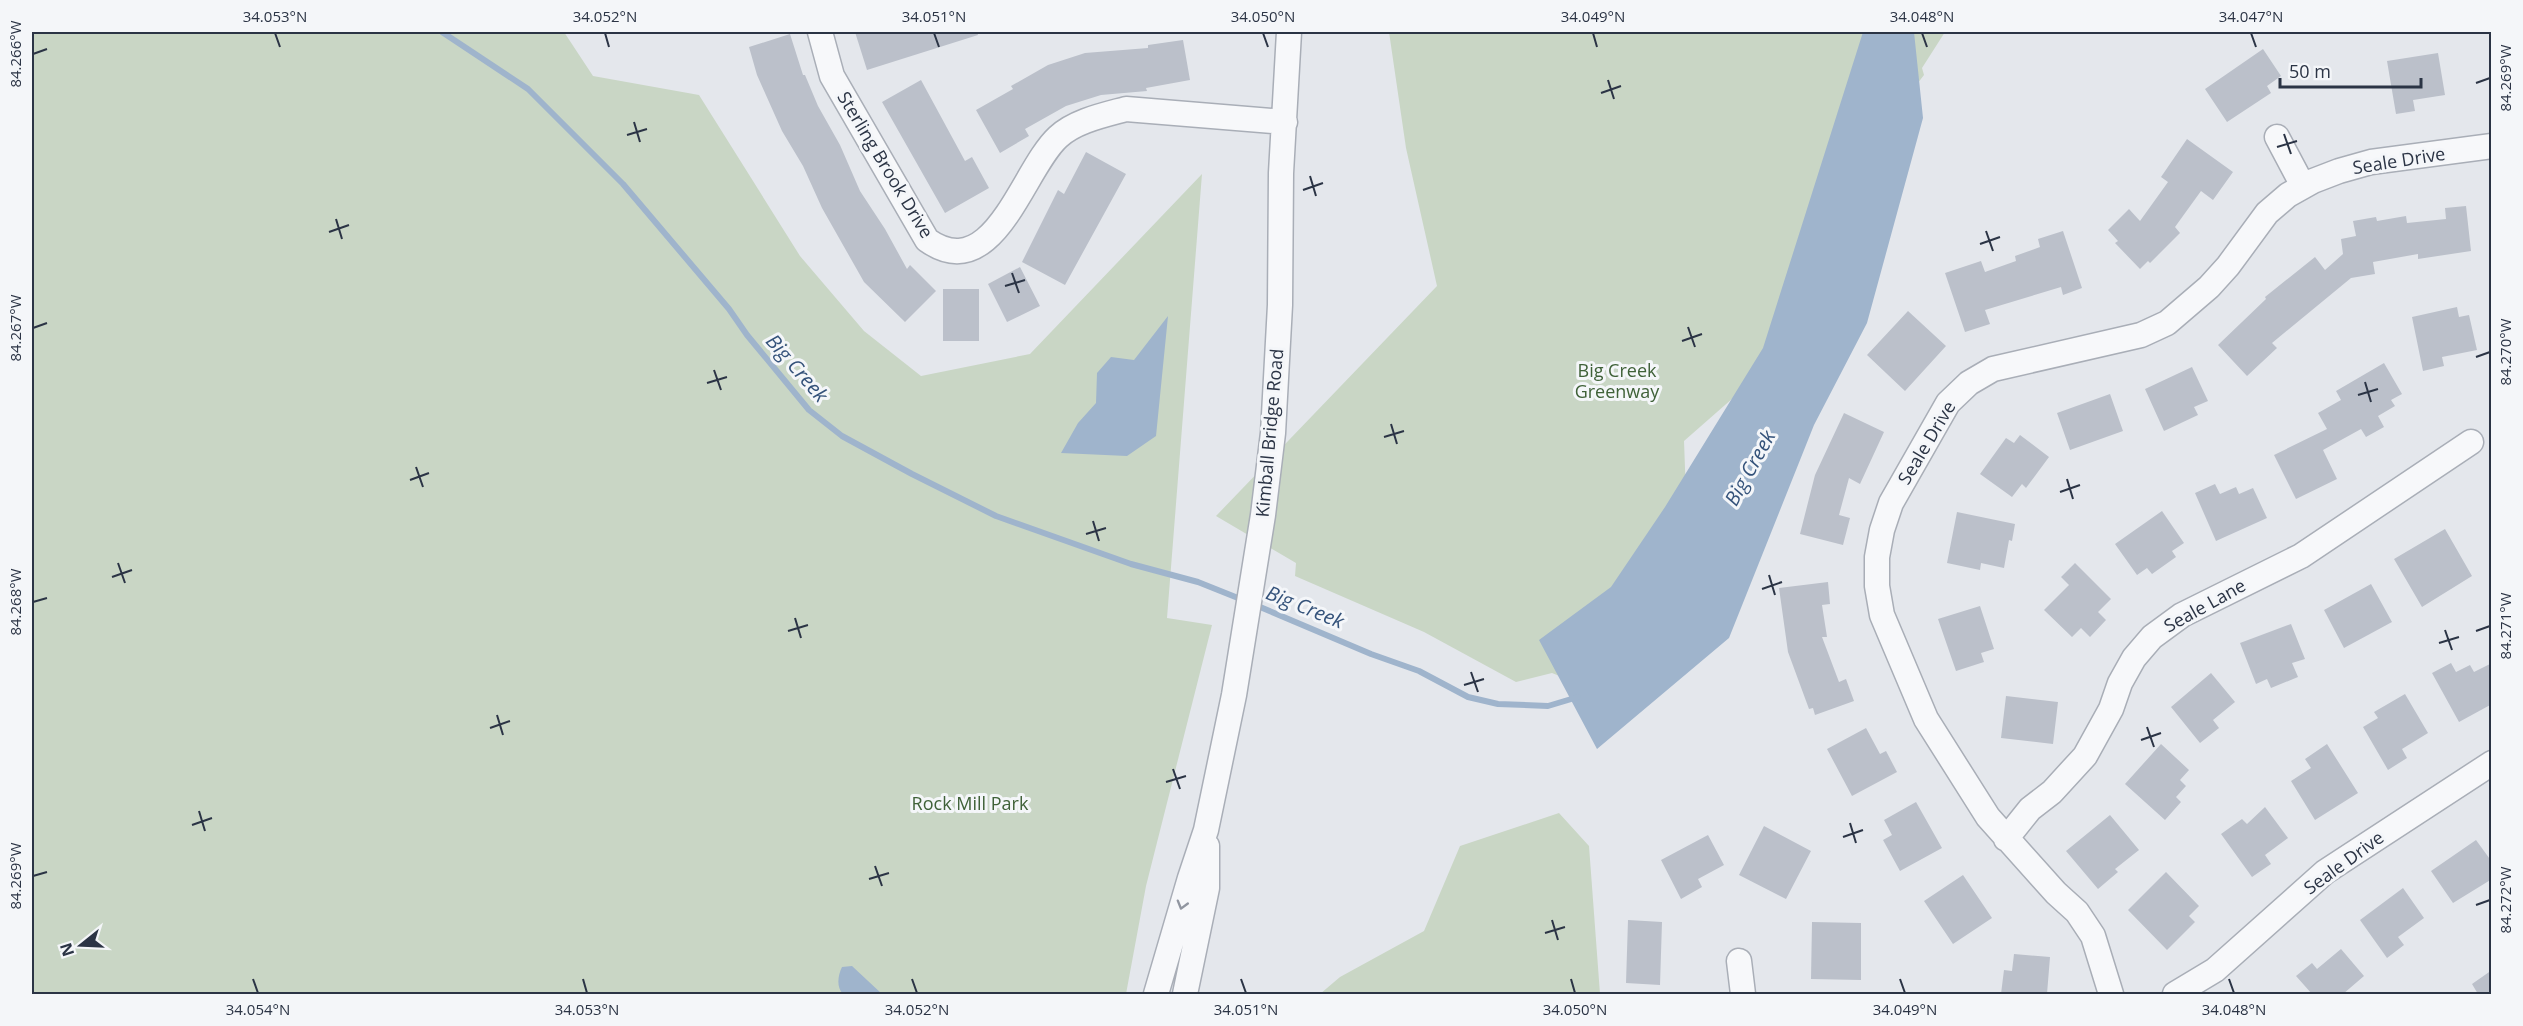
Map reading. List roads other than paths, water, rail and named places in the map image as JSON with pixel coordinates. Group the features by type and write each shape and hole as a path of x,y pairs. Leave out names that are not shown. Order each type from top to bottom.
{"street":[{"name":"Sterling Brook Drive","path":"820,32 832,76 927,240 940,249 963,249 977,245 990,236 1003,222 1047,148 1060,135 1104,114 1126,109 1285,122"},
{"name":"Kimball Bridge Road","path":"1156,994 1206,830 1234,695 1263,514 1273,433 1280,305 1281,173 1289,32"},
{"path":"2277,137 2303,186"},
{"name":"Seale Drive","path":"2112,994 2093,936 2077,912 2006,839 1988,817 1926,719 1882,615 1877,586 1877,557 1882,530 1891,503 1948,403 1969,383 1993,369 2141,335 2167,324 2209,287 2228,266 2266,213 2303,186 2339,171 2372,162 2492,146"},
{"name":"Seale Lane","path":"2006,839 2030,809 2052,792 2085,756 2111,710 2120,683 2134,658 2152,637 2182,615 2301,556 2471,442"},
{"name":"Seale Drive","path":"2175,994 2215,970 2325,872 2492,763"},
{"name":"Kimball Bridge Road","path":"1185,994 1207,888 1206,830"},
{"path":"1739,961 1743,994"}],"water":[{"path":"1863,32 1914,32 1923,118 1867,323 1814,425 1729,638 1597,749 1539,640 1611,587 1665,507 1763,348"},
{"path":"1168,316 1156,436 1127,456 1061,453 1078,423 1096,403 1097,373 1111,357 1134,360"},
{"path":"852,966 882,994 843,994 838,981 839,974 842,967"}],"waterway":[{"name":"Big Creek","path":"442,32 528,89 623,184 729,309 747,335 809,410 842,436 996,516 1131,564 1198,582 1243,600"},
{"name":"Big Creek","path":"1253,604 1371,654 1419,671 1468,697 1498,704 1548,706 1578,697"}],"park label":[{"name":"Big Creek Greenway","path":"1617,382"},
{"name":"Rock Mill Park","path":"970,804"}]}
